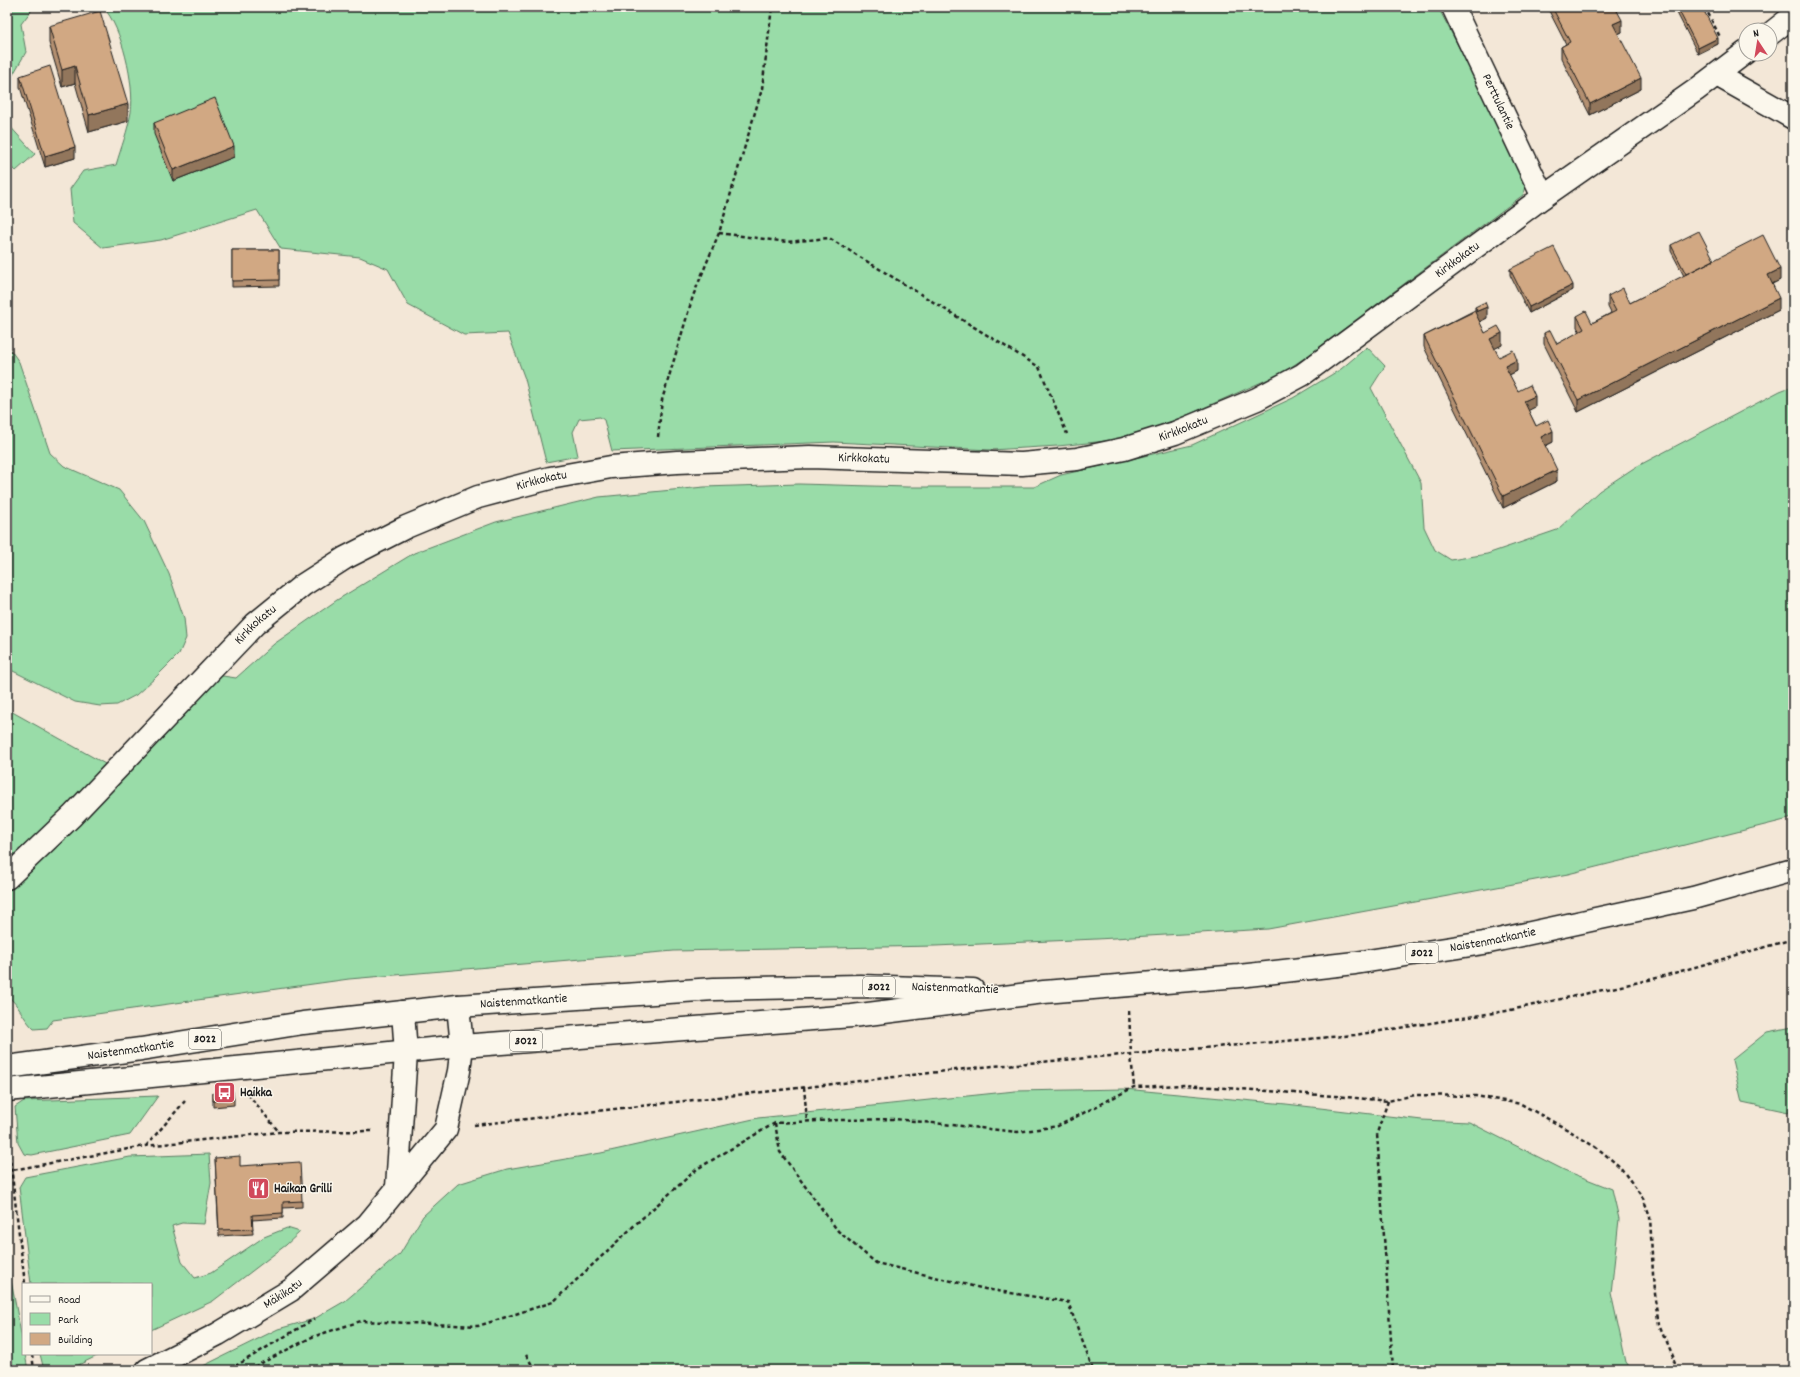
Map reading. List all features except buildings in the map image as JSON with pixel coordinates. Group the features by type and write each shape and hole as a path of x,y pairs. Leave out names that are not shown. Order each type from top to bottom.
{"street":[{"name":"Perttulantie","path":"1453,7 1543,197"},
{"path":"1778,28 1793,16"},
{"name":"Kirkkokatu","path":"7,878 72,816 255,624 303,585 345,558 406,527 478,497 550,478 611,467 656,463 810,457 1022,464 1077,458 1124,449 1175,433 1257,399 1302,375 1543,197 1732,63"},
{"path":"1732,63 1793,118"},
{"name":"Naistenmatkantie","path":"7,1090 406,1053 462,1046 852,1016 1044,992 1254,975 1355,963 1484,943 1694,898 1793,870"},
{"name":"Naistenmatkantie","path":"7,1067 141,1049 303,1022 458,1006 714,989 860,986 1044,992"},
{"name":"Mäkikatu","path":"147,1370 218,1334 291,1290 368,1224 446,1129 459,1071 462,1046 458,1006"},
{"path":"397,1187 406,1053 403,1012"}],"path":[{"path":"656,463 662,400 693,296 719,233 762,89 772,7"},
{"path":"1705,7 1732,63"},
{"path":"719,233 787,242 828,238 1039,366 1077,458"},
{"path":"446,1129 982,1067 1355,1035 1506,1011 1653,980 1793,939"},
{"path":"1129,985 1131,1055 1134,1087"},
{"path":"248,1370 312,1337 361,1322 478,1326 553,1302 697,1169 775,1123 895,1120 1018,1132 1058,1126 1134,1087 1185,1085 1388,1101 1415,1095 1476,1096 1521,1104 1570,1131 1601,1151 1620,1167 1643,1198 1650,1216 1654,1294 1659,1324 1678,1370"},
{"path":"804,1087 807,1121"},
{"path":"246,1092 279,1132"},
{"path":"145,1146 189,1096"},
{"path":"1388,1101 1376,1133 1393,1370"},
{"path":"775,1123 780,1152 838,1231 876,1263 985,1290 1068,1302 1093,1370"},
{"path":"7,1171 145,1146 279,1132 400,1131"},
{"path":"7,1134 25,1283"},
{"path":"229,1370 314,1319"},
{"path":"32,1355 34,1370"},
{"path":"526,1355 535,1370"}],"green space":[{"path":"7,7 34,7 21,24 26,52 7,85"},
{"path":"103,7 1438,7 1523,170 1527,185 1523,195 1309,355 1282,373 1190,414 1125,439 1058,446 991,450 834,442 612,451 604,420 600,417 579,419 573,432 578,456 546,462 525,379 508,333 464,335 408,305 388,269 360,257 281,249 257,210 161,240 103,248 73,223 70,189 83,171 116,165 131,112 131,87 126,57 116,28 110,16"},
{"path":"7,123 35,154 16,171 7,165"},
{"path":"7,345 19,362 50,453 64,466 119,490 144,521 169,574 184,618 186,638 179,654 136,695 117,705 100,706 75,702 7,668"},
{"path":"1367,347 1385,366 1371,388 1421,483 1424,527 1435,550 1451,560 1487,554 1557,530 1599,491 1634,468 1780,391 1793,386 1793,818 1568,874 1268,929 1097,939 935,946 674,951 349,979 53,1020 47,1028 34,1029 15,1003 7,996 7,890 93,808 216,675 236,678 274,644 337,600 414,553 496,522 599,497 704,487 799,484 908,487 1034,487 1061,475 1192,445 1293,398 1341,369"},
{"path":"7,709 107,765 53,821 7,860"},
{"path":"1793,1027 1793,1113 1742,1102 1732,1060 1767,1032"},
{"path":"1124,1089 1286,1104 1422,1120 1469,1122 1564,1170 1612,1189 1619,1219 1611,1293 1626,1362 1632,1370 195,1370 278,1329 314,1319 345,1301 400,1254 423,1216 458,1184 507,1169 601,1153 758,1118 1015,1091"},
{"path":"158,1096 130,1135 32,1155 24,1154 18,1143 15,1107 24,1101"},
{"path":"209,1154 211,1183 204,1224 182,1223 172,1226 182,1262 195,1278 211,1273 264,1237 287,1228 300,1232 286,1245 213,1301 152,1330 152,1283 31,1283 19,1187 25,1177 130,1157"},
{"path":"7,1259 22,1339 22,1355 25,1355 28,1370 7,1370"},
{"path":"40,1355 99,1355 68,1370 44,1370"}],"place":[{"name":"Haikka","path":"225,1093"},
{"name":"Haikan Grilli","path":"259,1189"}]}
